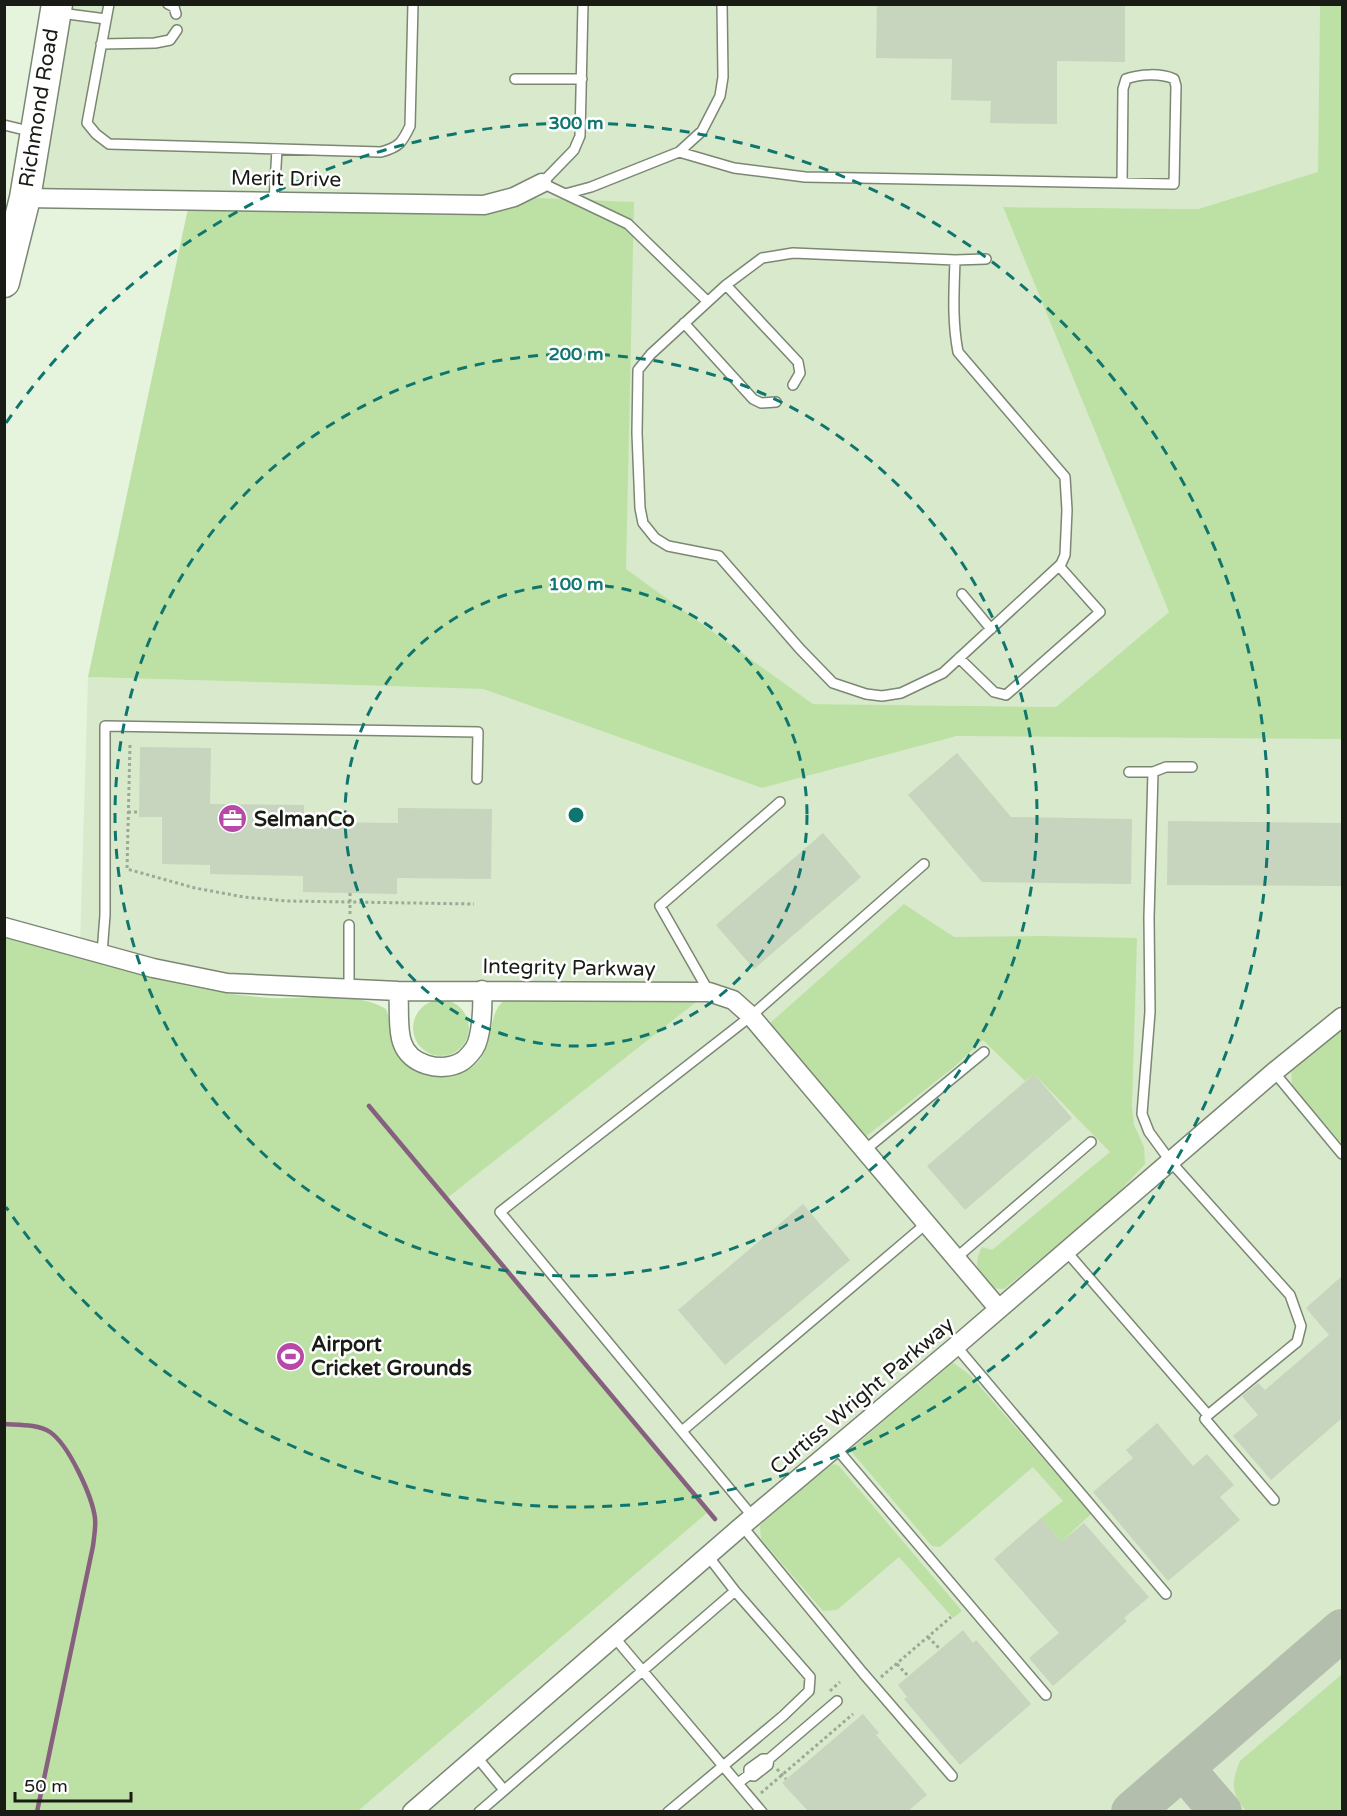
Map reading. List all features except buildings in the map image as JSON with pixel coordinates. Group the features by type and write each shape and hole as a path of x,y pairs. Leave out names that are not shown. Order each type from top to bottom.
{"main road":[{"name":"Richmond Road","path":"4,282 25,198 56,8"}],"street":[{"name":"Merit Drive","path":"25,198 484,205 514,197 542,183"},
{"name":"Integrity Parkway","path":"4,927 153,968 227,983 398,991 708,992 733,1000 751,1016 998,1308"},
{"path":"398,991 402,1043 411,1057 427,1065 445,1066 462,1062 476,1047 483,1007 482,990"},
{"name":"Curtiss Wright Parkway","path":"412,1812 747,1522 956,1346 1274,1072 1342,1017"}],"lane":[{"path":"109,4 87,123 109,144 381,152 395,148 404,140 410,126 413,4"},
{"path":"168,4 174,7 176,14"},
{"path":"583,4 580,136 574,150 542,183 628,224 707,301"},
{"path":"565,194 591,187 679,153 702,131 720,96 723,77 722,4"},
{"path":"56,8 106,19"},
{"path":"101,44 163,42 170,40 177,30"},
{"path":"679,153 734,168 805,177 1174,184 1176,86 1174,79 1167,76 1136,76 1126,80 1123,89 1122,183"},
{"path":"514,79 582,80"},
{"path":"4,125 35,132"},
{"path":"274,201 277,149"},
{"path":"955,260 953,298 957,352 1065,477 1067,510 1065,555 1059,566 943,673 901,693 882,696 866,694 833,683 718,556 668,546 655,538 643,522 640,508 637,433 638,370 651,354 707,301 762,258 793,253 955,260 986,259"},
{"path":"726,285 798,362 800,373 793,385"},
{"path":"684,323 753,399 761,403 776,402"},
{"path":"959,658 994,692 1006,695 1100,612 1059,566"},
{"path":"962,594 991,629"},
{"path":"102,953 105,915 105,726 478,732 477,779"},
{"path":"1129,772 1153,772 1167,767 1192,767"},
{"path":"1153,772 1149,917 1150,1012 1142,1114 1149,1132 1171,1162 1290,1295 1301,1326 1297,1342 1205,1419 1274,1500"},
{"path":"708,992 660,906 780,802"},
{"path":"924,864 751,1016 500,1212 682,1431 747,1522 873,1684 952,1776"},
{"path":"349,925 349,990"},
{"path":"865,1150 984,1052"},
{"path":"1274,1072 1342,1154"},
{"path":"956,1258 1091,1142"},
{"path":"682,1431 927,1223"},
{"path":"1066,1251 1208,1415"},
{"path":"956,1346 1166,1594"},
{"path":"836,1448 1046,1695"},
{"path":"668,1812 783,1716 809,1691 811,1684 810,1677 735,1591 708,1556"},
{"path":"479,1812 735,1591"},
{"path":"614,1637 762,1812"},
{"path":"738,1783 748,1775 749,1769 763,1759 769,1759 837,1701"},
{"path":"476,1756 504,1790"}],"path":[{"path":"130,745 127,869 195,888 244,897 287,901 474,904"},
{"path":"128,812 139,812"},
{"path":"349,925 350,893"},
{"path":"873,1684 951,1617"},
{"path":"928,1637 940,1650"},
{"path":"897,1664 908,1676"},
{"path":"753,1800 853,1714"}],"shaded area":[{"path":"57,5 1320,5 1319,172 1198,209 1003,207 1169,612 1056,707 813,704 625,569 633,203 25,198"},
{"path":"88,677 483,689 762,788 957,736 1342,738 1342,1811 358,1811 707,1513 446,1199 708,992 227,983 80,947"}],"green space":[{"path":"1320,5 1342,5 1342,739 957,736 762,788 483,689 88,677 190,199 514,197 634,202 626,569 813,704 1056,707 1169,612 1003,207 1198,209 1318,172"},
{"path":"904,904 954,937 1137,938 1132,1106 1134,1125 1144,1147 1145,1164 1109,1203 1004,1289 990,1288 980,1273 977,1259 982,1247 992,1250 1110,1152 1034,1074 1025,1081 983,1040 954,1067 864,1138 769,1024"},
{"name":"Airport Cricket Grounds","path":"5,934 149,977 209,990 270,998 344,997 373,1003 386,1009 397,1049 406,1064 416,1071 441,1077 466,1071 477,1063 487,1046 497,1009 507,998 696,1002 446,1199 707,1513 358,1811 5,1812"},
{"path":"441,1000 452,1002 461,1008 467,1017 469,1028 467,1039 461,1048 452,1054 441,1056 430,1054 421,1048 415,1039 413,1028 415,1017 421,1008 430,1002"},
{"path":"1342,1026 1342,1144 1292,1085 1291,1068"},
{"path":"952,1362 970,1375 1091,1514 1061,1542 1041,1518 1063,1501 1033,1467 940,1547 932,1546 850,1450"},
{"path":"835,1464 962,1611 953,1618 899,1557 837,1610 823,1611 761,1539 760,1525 830,1465"},
{"path":"1342,1674 1342,1811 1246,1811 1237,1799 1234,1787 1240,1761"}],"waterway":[{"path":"369,1106 715,1519"},
{"path":"4,1424 40,1428 50,1432 57,1439 72,1459 89,1497 95,1518 93,1546 37,1812"}],"taxiway":[{"path":"1132,1812 1342,1630"},
{"path":"1183,1768 1221,1812"}],"place":[{"name":"SelmanCo","path":"233,819"},
{"name":"Airport Cricket Grounds","path":"290,1356"}]}
